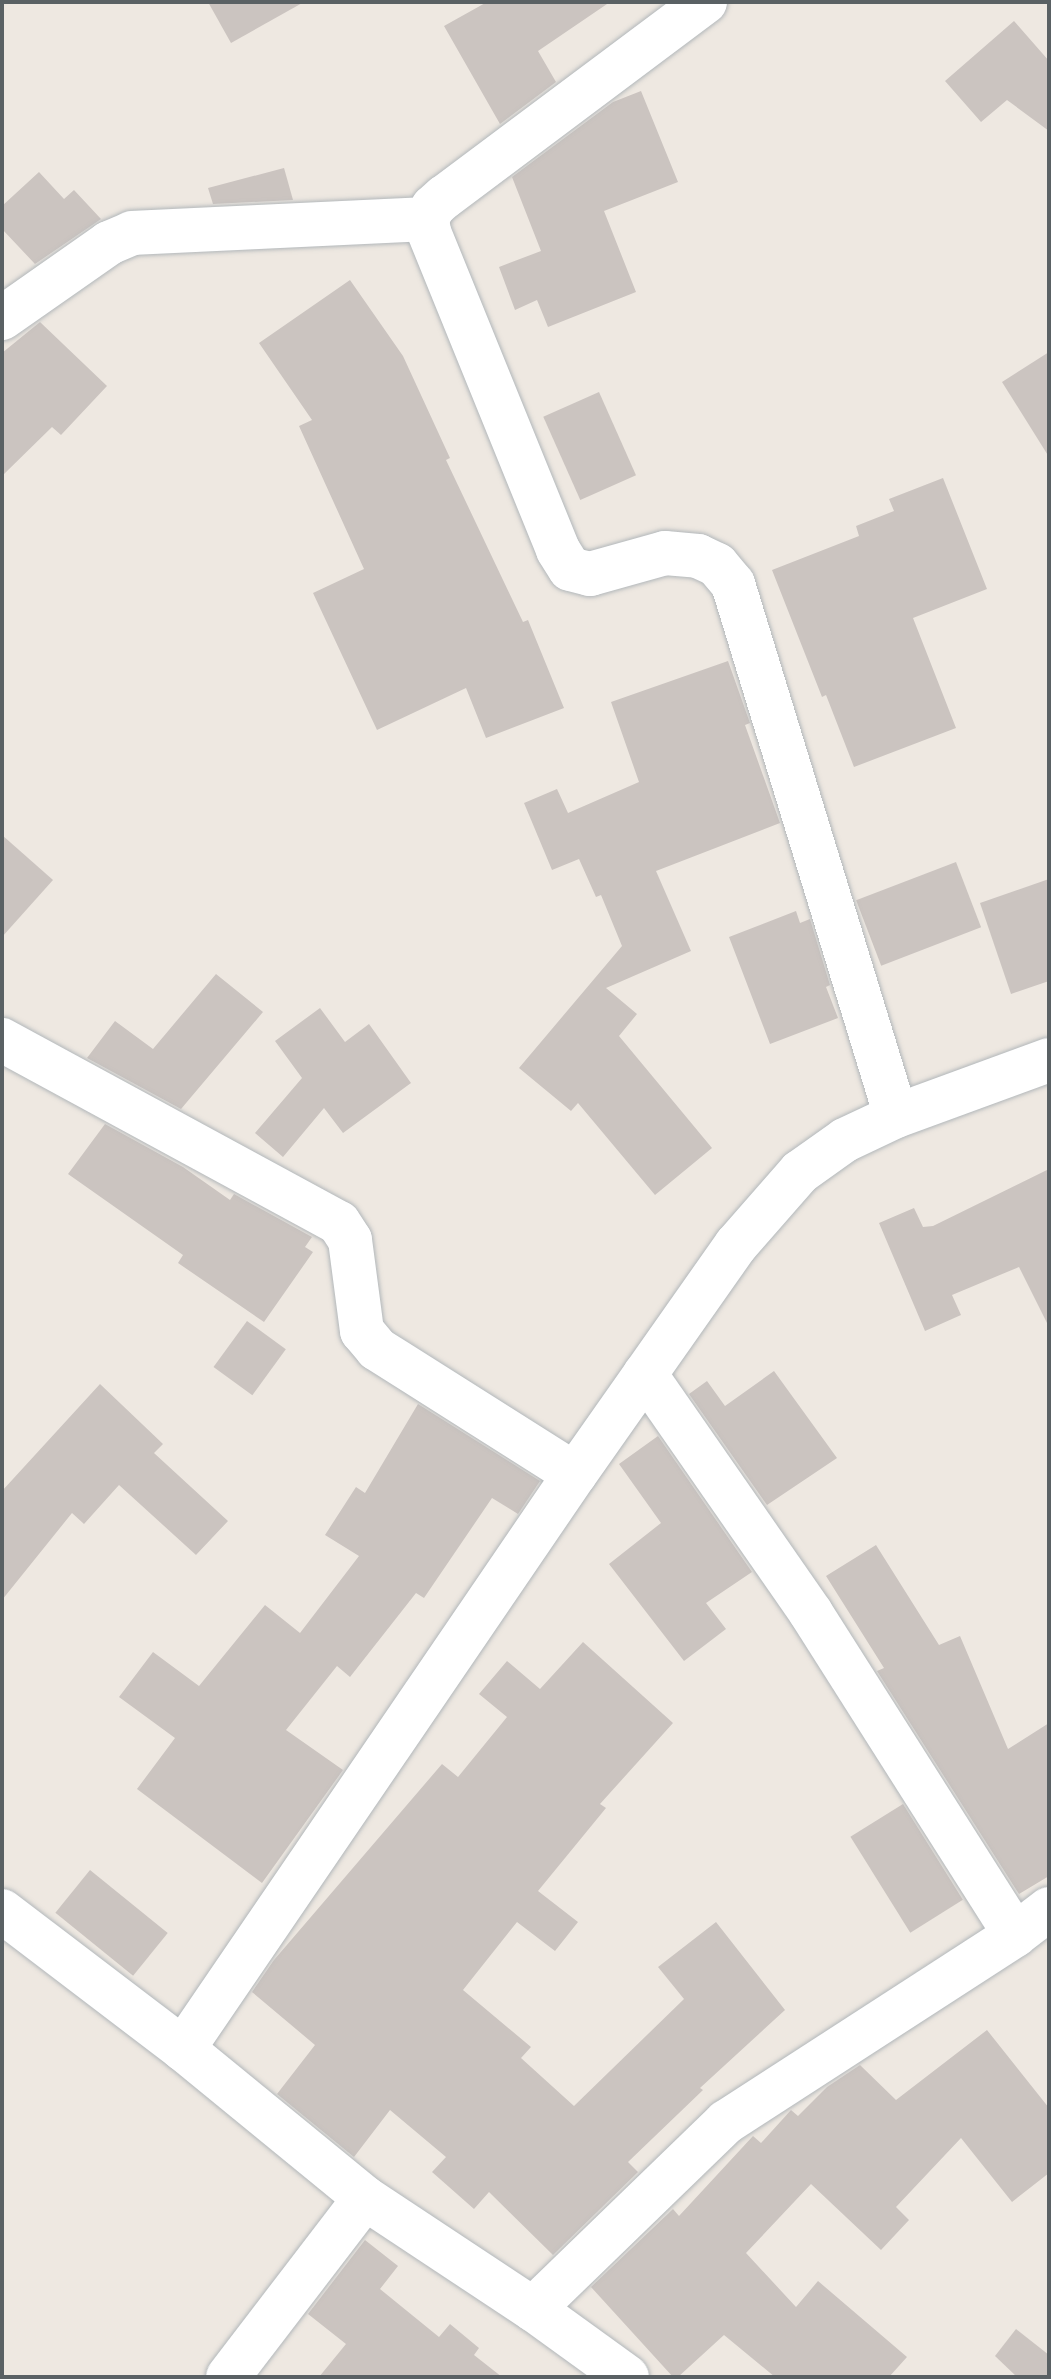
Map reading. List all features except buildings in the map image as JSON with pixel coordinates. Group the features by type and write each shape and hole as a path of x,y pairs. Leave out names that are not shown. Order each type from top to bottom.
{"street":[{"path":"705,2 444,197 433,207 427,219 429,232 546,521 570,569 590,574 665,553 698,556 717,565 733,584 896,1116"},
{"path":"2,318 109,243 132,233 427,219"},
{"path":"2,1040 339,1223 350,1240 362,1331 377,1349 575,1474"},
{"path":"183,2049 575,1474 736,1245 800,1172 845,1140 896,1116 1049,1060"},
{"path":"533,2309 726,2122 1032,1922 645,1374"},
{"path":"2,1911 183,2049 365,2198 533,2309 627,2377"},
{"path":"228,2377 365,2198"}]}
